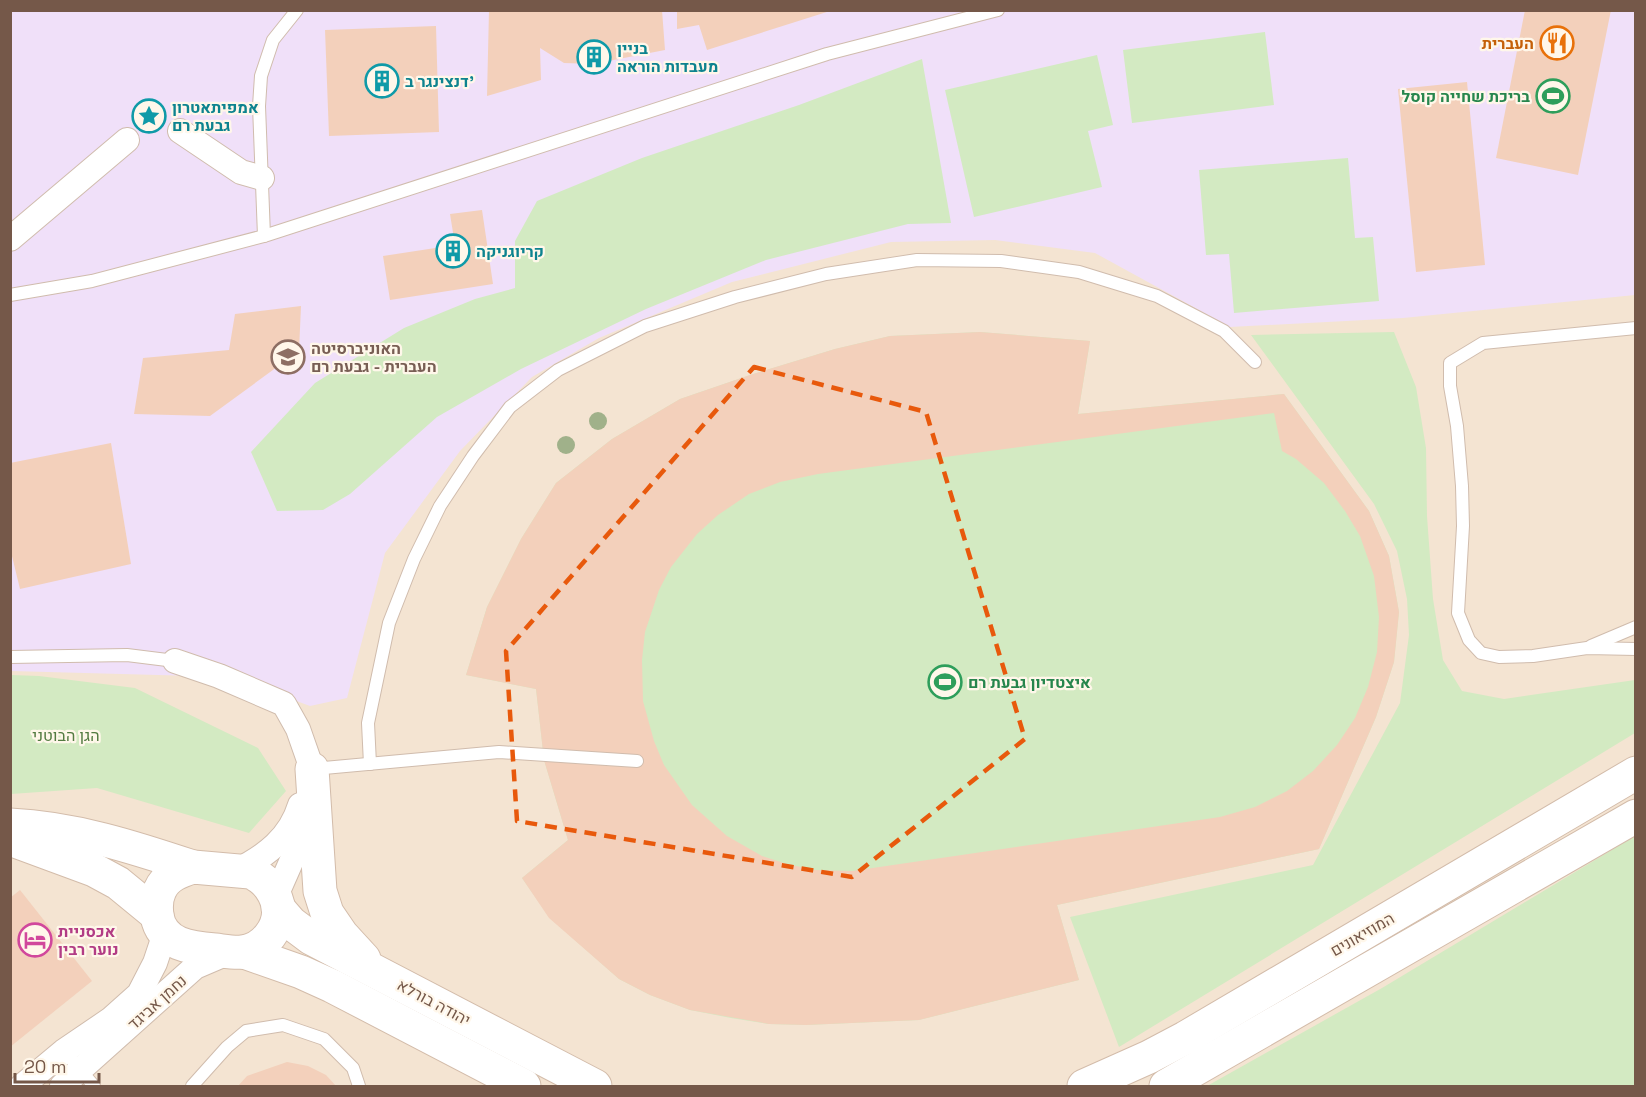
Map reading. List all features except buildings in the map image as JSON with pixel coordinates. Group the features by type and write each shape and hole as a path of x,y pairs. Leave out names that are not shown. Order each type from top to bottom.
{"street":[{"path":"180,131 241,172 262,178"},
{"path":"10,239 127,140"},
{"path":"175,661 219,676 284,704 298,729 312,769 319,880 327,913 342,935 375,971"},
{"path":"236,871 256,861 275,847 288,832 298,813 312,769"},
{"path":"10,839 94,870 118,883 161,924 176,943 189,948 238,952 257,947 268,939 276,927 277,902 306,828 312,794 312,769"},
{"name":"המוזיאונים","path":"1084,1086 1185,1038 1635,773"},
{"path":"1166,1086 1635,816"},
{"path":"10,825 76,832 193,867 250,872 269,884 277,902"},
{"path":"161,924 155,908 160,890 168,879 180,871 193,867"},
{"name":"יהודה בורלא","path":"277,902 291,923 311,938 595,1086"},
{"name":"נחמן אביגד","path":"22,1086 64,1052 111,1019 139,994 157,960 161,924"},
{"name":"יהודה בורלא","path":"238,952 301,972 333,986 524,1086"},
{"name":"נחמן אביגד","path":"79,1081 195,967 238,952"}],"lane":[{"path":"264,236 259,106 261,76 273,40 297,10"},
{"path":"10,295 92,281 264,236 817,57 998,10"},
{"path":"370,764 368,723 390,623 414,559 440,506 473,456 510,407 558,370 645,326 735,297 826,274 917,260 1001,261 1079,272 1157,296 1224,331 1256,362"},
{"path":"1635,328 1483,344 1450,363 1450,386 1457,426 1462,486 1463,526 1458,613 1469,640 1481,653 1499,657 1533,656 1587,648 1635,649"},
{"path":"1587,648 1635,627"},
{"path":"12,661 128,655 175,661"},
{"path":"312,769 500,752 637,761"},
{"path":"192,1086 227,1047 246,1031 283,1025 324,1039 353,1068 360,1086"},
{"path":"64,1052 79,1081"}],"highlighted area":[{"path":"754,367 926,412 1025,739 852,877 517,821 506,651"}],"shaded area":[{"path":"11,11 1635,11 1635,1086 11,1086"},
{"name":"האוניברסיטה העברית - גבעת רם","path":"11,11 1635,11 1635,295 1403,318 1230,327 1095,253 995,240 891,242 732,282 599,338 532,377 460,451 385,553 347,698 310,706 232,677 11,671"}],"green space":[{"path":"1265,32 1274,105 1132,123 1123,50"},
{"path":"1097,55 1113,125 1088,131 1102,187 974,217 945,90"},
{"path":"922,59 951,223 908,224 766,260 646,309 521,369 437,417 350,494 323,510 277,511 251,452 315,383 404,328 475,299 515,288 515,241 537,201 642,158 799,105"},
{"path":"1348,158 1355,238 1373,237 1379,301 1234,313 1229,254 1206,255 1199,170"},
{"name":"איצטדיון גבעת רם","path":"980,332 1090,341 1078,414 1284,394 1369,511 1389,556 1399,612 1394,662 1376,717 1319,849 1057,905 1079,980 919,1020 806,1025 769,1024 690,1010 650,995 619,979 550,918 522,878 568,840 544,760 536,689 466,675 487,607 521,539 556,483 612,439 680,399 835,349 890,336"},
{"path":"1394,332 1416,387 1426,448 1427,516 1433,599 1443,660 1462,691 1504,699 1635,680 1635,733 1119,1047 1070,917 1313,865 1400,703 1409,635 1407,599 1397,551 1374,504 1251,335"},
{"name":"הגן הבוטני","path":"11,675 39,676 135,688 258,748 286,791 249,833 97,788 11,794"},
{"path":"1635,836 1635,1086 1207,1086 1382,988"}],"place":[{"name":"העברית","path":"1557,43"},
{"name":"בניין מעבדות הוראה","path":"594,57"},
{"name":"דנצינגר ב'","path":"382,81"},
{"name":"בריכת שחייה קוסל","path":"1553,96"},
{"name":"אמפיתאטרון גבעת רם","path":"149,116"},
{"name":"קריוגניקה","path":"453,251"},
{"name":"האוניברסיטה העברית - גבעת רם","path":"288,357"},
{"name":"איצטדיון גבעת רם","path":"945,682"},
{"name":"אכסניית נוער רבין","path":"35,940"}]}
